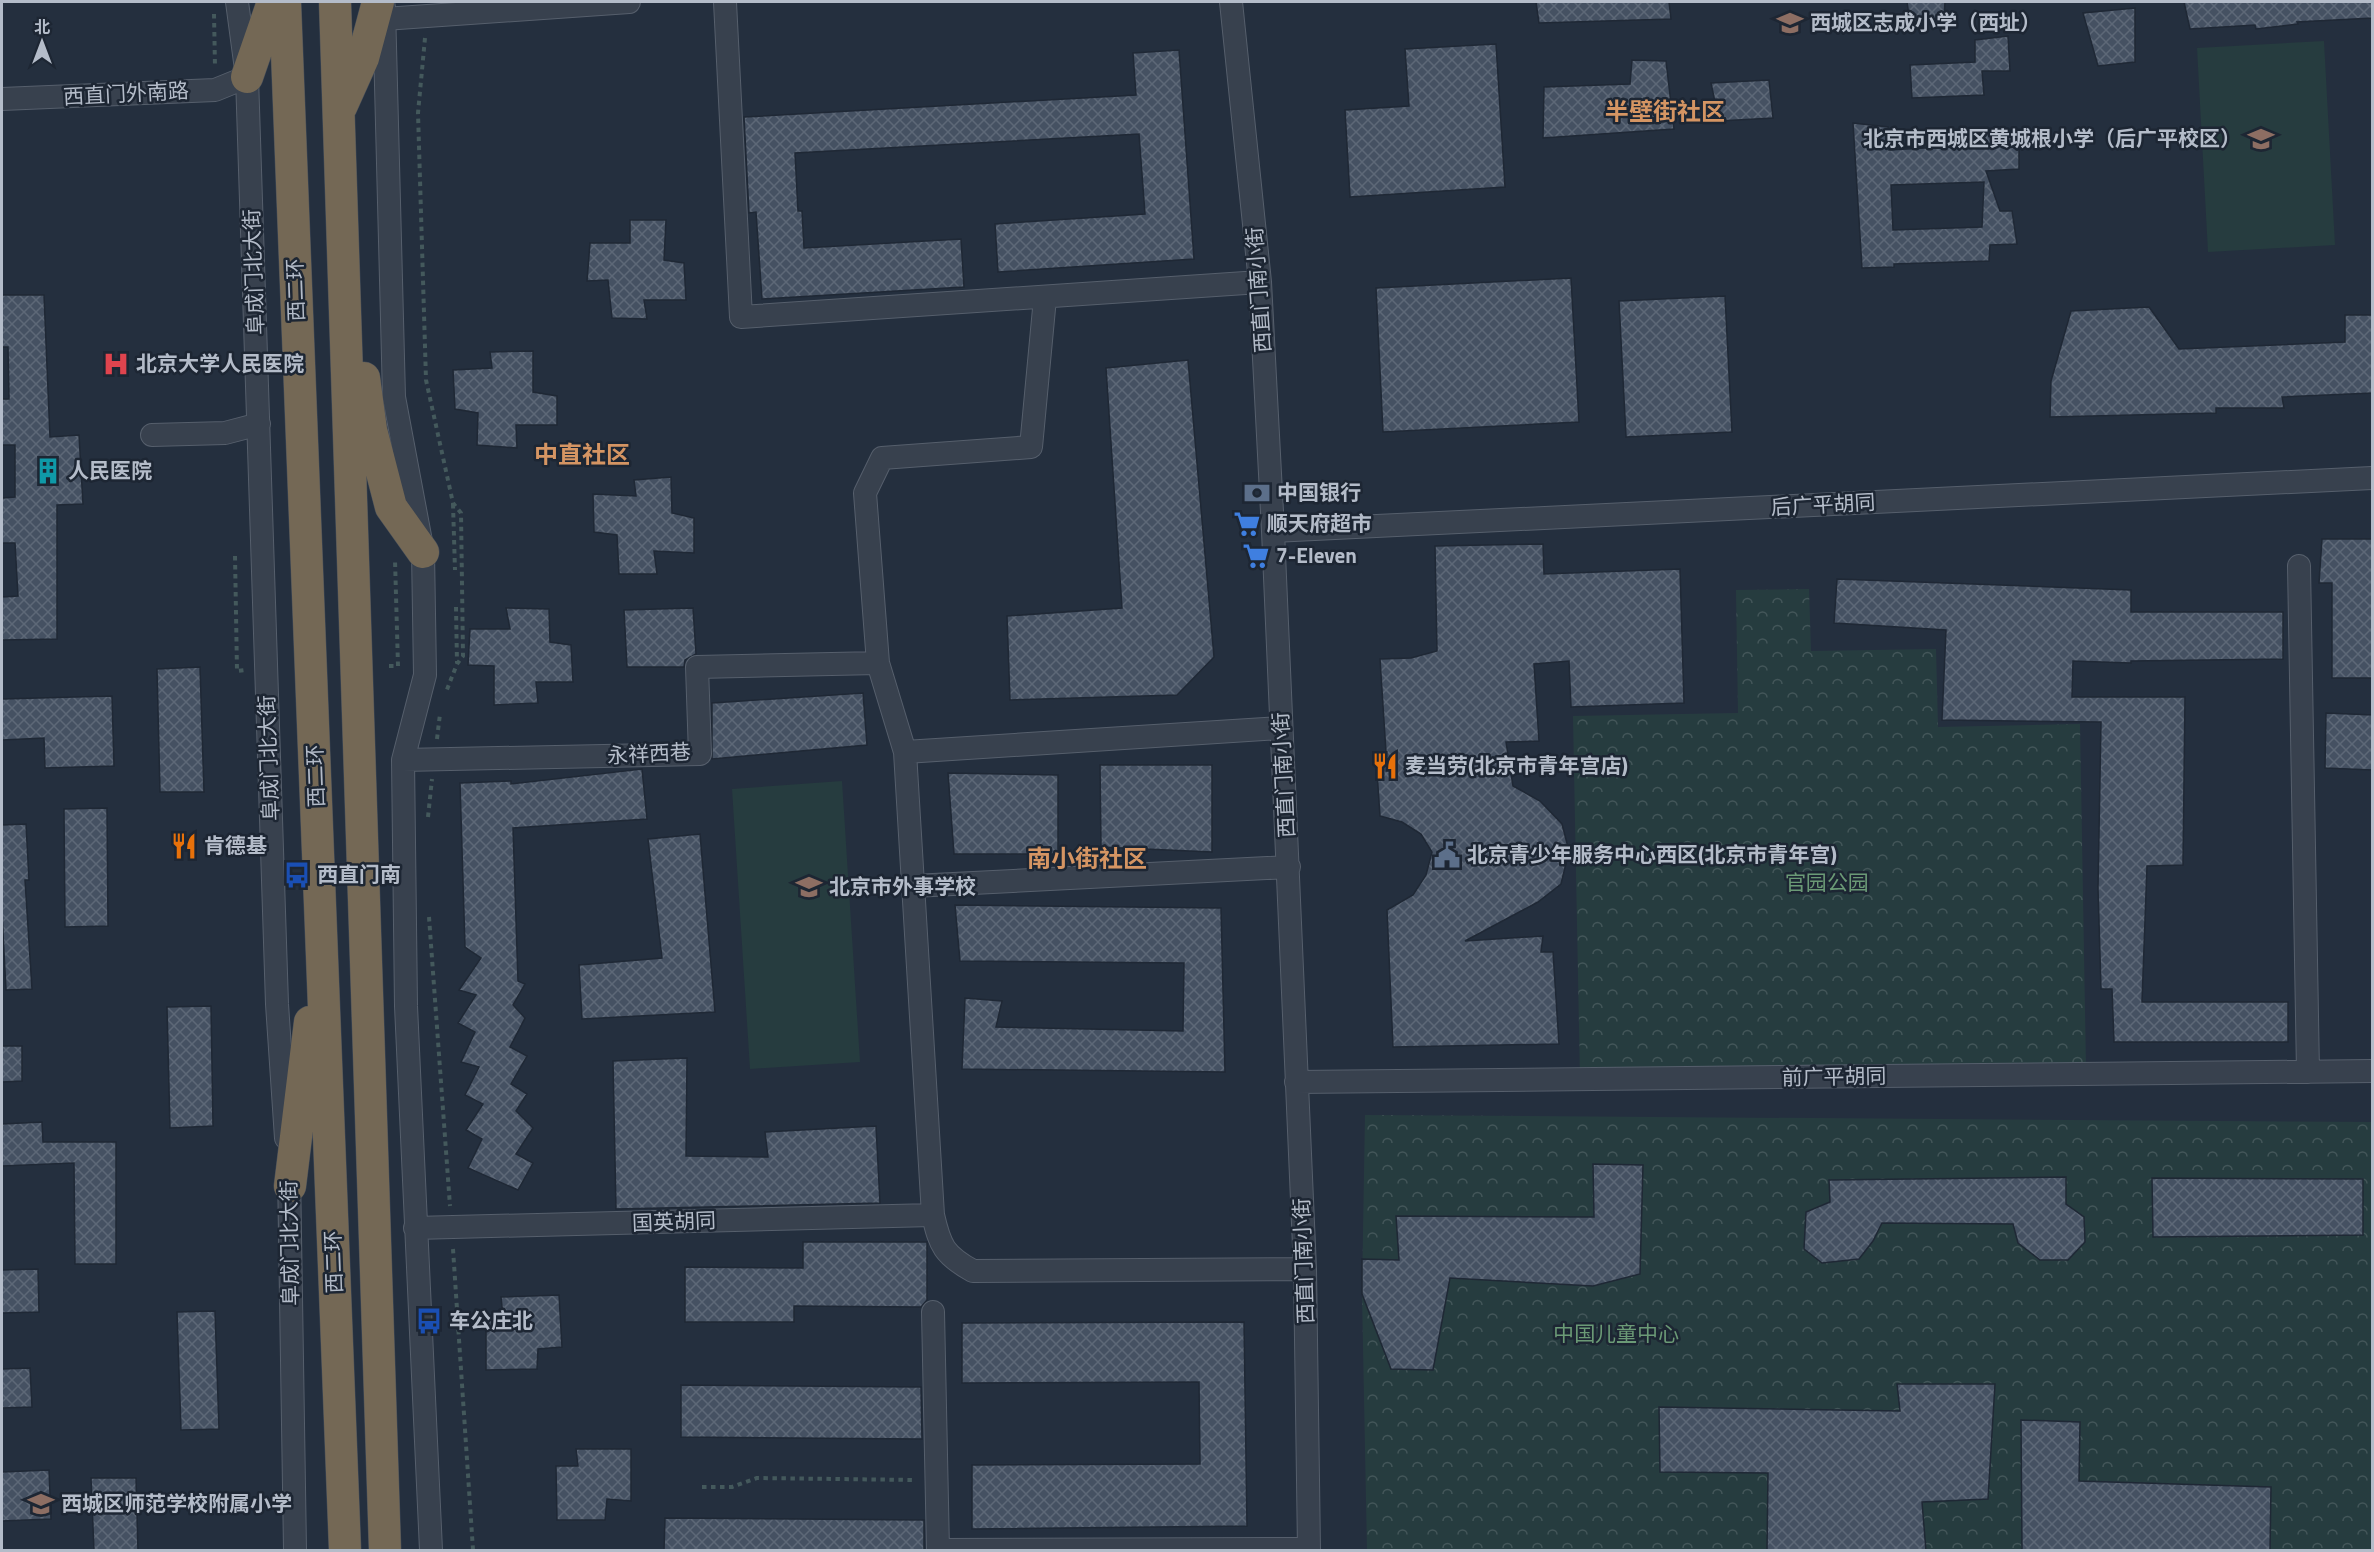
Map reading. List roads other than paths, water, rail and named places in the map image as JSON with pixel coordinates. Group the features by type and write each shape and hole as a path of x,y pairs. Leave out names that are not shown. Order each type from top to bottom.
{"highway":[{"path":"248,77 273,2"},
{"name":"西二环","path":"285,2 345,1551"},
{"name":"西二环","path":"335,2 343,317 356,580 385,1551"},
{"path":"339,126 341,106 382,12"},
{"path":"343,317 363,373 371,430 391,507 409,551"},
{"path":"290,1186 321,926"}],"street":[{"name":"阜成门北大街","path":"237,2 248,77 277,1004 290,1186 295,1551"},
{"path":"431,1551 406,1006 404,760 425,675 409,551 394,397 382,12 629,2"},
{"path":"725,2 741,317 1260,282"},
{"name":"西直门南小街","path":"1231,2 1260,282 1273,531 1305,1269 1309,1550"},
{"name":"西直门外南路","path":"2,99 215,90 248,77"},
{"path":"1045,298 1031,447 882,459 865,493 878,663 905,752 933,1215 940,1245 956,1261 973,1270 1305,1269"},
{"path":"152,435 225,433 259,424"},
{"name":"后广平胡同","path":"1273,531 2373,478"},
{"path":"2299,566 2308,1072"},
{"name":"永祥西巷","path":"404,760 700,753 697,667 878,663"},
{"path":"905,752 1280,728"},
{"path":"913,886 1289,867"},
{"name":"前广平胡同","path":"1296,1082 2373,1071"},
{"name":"国英胡同","path":"415,1228 933,1215"},
{"path":"933,1312 938,1550 1309,1550"}],"place":[{"name":"西城区志成小学（西址）","path":"1790,23"},
{"name":"北京市西城区黄城根小学（后广平校区）","path":"2261,139"},
{"name":"北京大学人民医院","path":"116,364"},
{"name":"人民医院","path":"48,471"},
{"name":"中国银行","path":"1257,493"},
{"name":"顺天府超市","path":"1247,524"},
{"name":"7-Eleven","path":"1256,556"},
{"name":"麦当劳(北京市青年宫店)","path":"1385,766"},
{"name":"肯德基","path":"184,846"},
{"name":"北京青少年服务中心西区(北京市青年宫)","path":"1447,855"},
{"name":"西直门南","path":"297,875"},
{"name":"北京市外事学校","path":"809,887"},
{"name":"车公庄北","path":"429,1321"},
{"name":"西城区师范学校附属小学","path":"41,1504"}],"district":[{"name":"半壁街社区","path":"1665,112"},
{"name":"中直社区","path":"582,455"},
{"name":"南小街社区","path":"1087,859"}],"park label":[{"name":"官园公园","path":"1827,883"},
{"name":"中国儿童中心","path":"1616,1334"}]}
